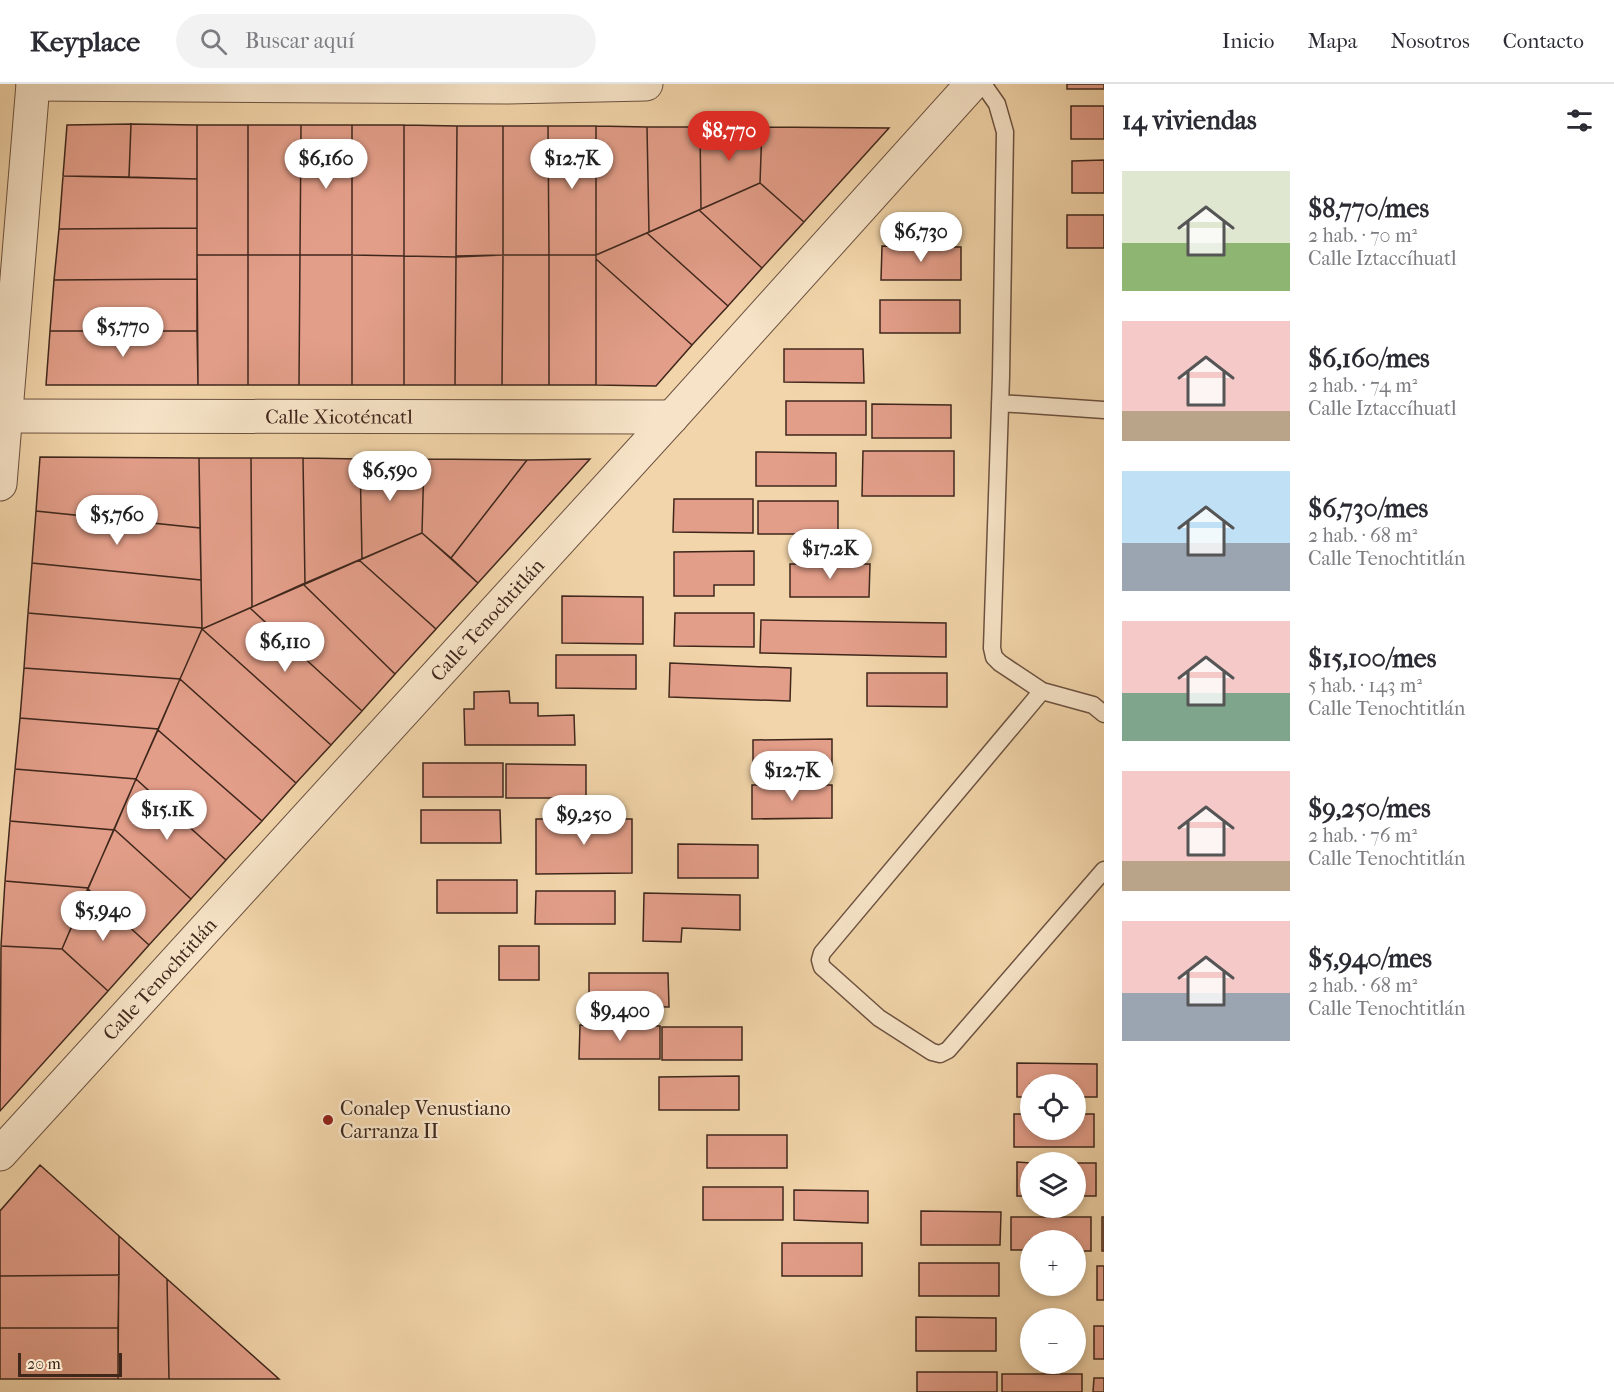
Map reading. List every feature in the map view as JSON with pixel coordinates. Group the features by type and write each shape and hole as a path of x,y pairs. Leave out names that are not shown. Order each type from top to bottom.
{"street":[{"path":"0,484 6,416 13,162 33,84 508,87 646,84"},
{"name":"Calle Tenochtitlán","path":"0,1154 672,417 972,84"},
{"name":"Calle Xicoténcatl","path":"6,416 672,417"}],"lane":[{"path":"983,84 997,104 1005,132 1000,403 992,648 994,657 1000,663 1042,691 1093,705 1104,714"},
{"path":"1000,403 1104,410"},
{"path":"1042,691 822,953 820,960 822,967 879,1018 932,1052 940,1054 948,1050 1104,870"}],"building":[{"path":"1067,84 1104,84 1104,89 1067,89"},
{"path":"1071,106 1104,106 1104,139 1071,139"},
{"path":"131,124 197,125 197,179 129,177"},
{"path":"131,124 129,177 63,176 67,125"},
{"path":"197,125 248,125 248,255 197,255"},
{"path":"248,125 301,125 300,255 248,255"},
{"path":"301,125 352,125 352,255 300,255"},
{"path":"352,125 404,125 404,256 352,255"},
{"path":"404,125 457,126 456,257 404,256"},
{"path":"457,126 503,126 503,255 456,256"},
{"path":"503,126 548,126 549,255 503,255"},
{"path":"548,126 596,126 596,255 549,255"},
{"path":"596,126 647,127 649,232 596,255"},
{"path":"647,127 700,127 701,209 649,232"},
{"path":"700,127 762,127 760,183 701,209"},
{"path":"762,127 889,128 804,222 760,183"},
{"path":"1104,160 1104,193 1072,193 1072,161"},
{"path":"63,176 197,179 197,228 59,229"},
{"path":"760,183 804,222 762,268 699,210"},
{"path":"699,210 762,268 728,306 647,233"},
{"path":"1067,215 1104,215 1104,248 1067,248"},
{"path":"197,228 197,279 54,280 59,229"},
{"path":"647,233 728,306 692,345 596,259 596,255"},
{"path":"882,246 961,247 961,280 881,280"},
{"path":"197,255 248,255 248,385 198,385"},
{"path":"248,255 300,255 299,385 248,385"},
{"path":"300,255 352,255 352,385 299,385"},
{"path":"352,255 404,256 404,385 352,385"},
{"path":"503,255 502,385 455,385 456,257"},
{"path":"503,255 549,255 549,385 502,385"},
{"path":"549,255 596,255 596,385 549,385"},
{"path":"404,256 456,257 455,385 404,385"},
{"path":"596,259 692,345 656,386 596,385"},
{"path":"197,279 197,331 50,331 54,280"},
{"path":"880,300 960,300 960,333 880,333"},
{"path":"50,331 197,331 198,385 46,385"},
{"path":"784,349 863,349 864,383 784,382"},
{"path":"786,401 866,401 866,435 786,435"},
{"path":"872,404 951,405 951,438 872,438"},
{"path":"863,451 954,451 954,496 862,496"},
{"path":"756,452 836,453 836,486 756,486"},
{"path":"40,457 199,458 200,528 36,511"},
{"path":"199,458 251,458 252,607 202,629"},
{"path":"251,458 303,458 305,584 252,607"},
{"path":"303,458 360,459 362,559 305,584"},
{"path":"360,459 424,459 422,533 362,559"},
{"path":"424,459 527,460 451,558 422,533"},
{"path":"590,459 478,583 451,558 527,460"},
{"path":"674,499 753,499 753,533 673,532"},
{"path":"758,501 838,501 838,534 758,534"},
{"path":"36,511 200,528 201,580 32,563"},
{"path":"422,533 478,583 436,629 359,560"},
{"path":"754,551 754,585 714,585 714,596 674,596 674,552"},
{"path":"359,560 436,629 395,674 303,584"},
{"path":"32,563 201,580 202,628 28,613"},
{"path":"790,564 870,564 869,597 790,597"},
{"path":"303,584 395,674 362,711 250,608"},
{"path":"562,596 643,597 643,644 562,643"},
{"path":"250,608 362,711 331,745 202,629"},
{"path":"28,613 202,629 180,679 24,668"},
{"path":"675,613 754,613 754,647 674,646"},
{"path":"761,620 946,623 946,657 760,653"},
{"path":"202,629 331,745 296,783 180,679"},
{"path":"556,655 636,655 636,689 556,688"},
{"path":"670,663 791,668 790,701 669,697"},
{"path":"24,668 180,679 158,729 20,718"},
{"path":"867,673 947,673 947,707 867,706"},
{"path":"180,679 296,783 262,821 158,730"},
{"path":"509,691 510,703 538,703 538,716 574,715 575,745 465,745 464,709 474,709 474,692"},
{"path":"20,718 158,729 136,779 15,769"},
{"path":"158,730 262,821 226,860 136,779"},
{"path":"832,739 832,773 753,773 753,740"},
{"path":"423,763 503,763 503,797 423,797"},
{"path":"506,764 586,765 586,798 506,798"},
{"path":"15,769 136,779 114,830 10,821"},
{"path":"136,779 226,860 191,899 114,829"},
{"path":"752,785 832,785 832,818 752,819"},
{"path":"421,810 500,810 501,843 421,843"},
{"path":"536,819 632,819 632,873 536,874"},
{"path":"10,821 114,830 88,888 5,881"},
{"path":"114,829 191,899 149,945 88,889"},
{"path":"678,844 758,845 758,878 678,878"},
{"path":"437,880 517,880 517,913 437,913"},
{"path":"5,881 88,888 62,949 1,946"},
{"path":"88,889 149,945 108,991 62,949"},
{"path":"536,891 615,891 615,924 535,924"},
{"path":"644,893 740,895 740,930 682,928 681,942 643,941"},
{"path":"1,946 62,949 108,991 0,1111"},
{"path":"499,946 539,946 539,980 499,980"},
{"path":"589,973 668,973 669,1007 589,1006"},
{"path":"580,1025 660,1026 660,1059 579,1059"},
{"path":"662,1027 742,1027 742,1060 662,1060"},
{"path":"1017,1063 1097,1064 1097,1097 1086,1097 1086,1074 1020,1074 1020,1097 1017,1097"},
{"path":"739,1076 739,1110 659,1110 659,1077"},
{"path":"1014,1114 1020,1114 1020,1140 1086,1140 1086,1114 1094,1114 1094,1147 1014,1147"},
{"path":"707,1135 787,1135 787,1168 707,1168"},
{"path":"1017,1162 1020,1162 1020,1196 1017,1196"},
{"path":"1086,1163 1096,1163 1096,1196 1086,1196"},
{"path":"40,1165 119,1236 119,1275 0,1276 0,1211"},
{"path":"703,1187 783,1187 783,1220 703,1220"},
{"path":"794,1190 868,1191 868,1223 794,1220"},
{"path":"921,1211 1001,1212 1000,1245 921,1245"},
{"path":"1011,1217 1091,1217 1091,1251 1086,1251 1086,1230 1020,1230 1020,1250 1011,1250"},
{"path":"1102,1217 1104,1217 1104,1251 1102,1251"},
{"path":"119,1236 167,1279 169,1379 118,1379"},
{"path":"782,1243 862,1243 862,1276 782,1276"},
{"path":"919,1263 999,1263 999,1296 919,1296"},
{"path":"1097,1266 1104,1266 1104,1300 1097,1300"},
{"path":"119,1275 118,1328 0,1328 0,1276"},
{"path":"167,1279 279,1379 169,1379"},
{"path":"916,1317 996,1318 996,1351 916,1351"},
{"path":"1094,1326 1104,1326 1104,1359 1094,1359"},
{"path":"0,1328 118,1328 118,1379 0,1379"},
{"path":"917,1372 997,1372 997,1392 917,1392"},
{"path":"1002,1374 1082,1374 1082,1392 1002,1392"},
{"path":"1094,1378 1104,1378 1104,1392 1093,1392"}],"place":[{"name":"Conalep Venustiano Carranza II","path":"328,1120"}]}
